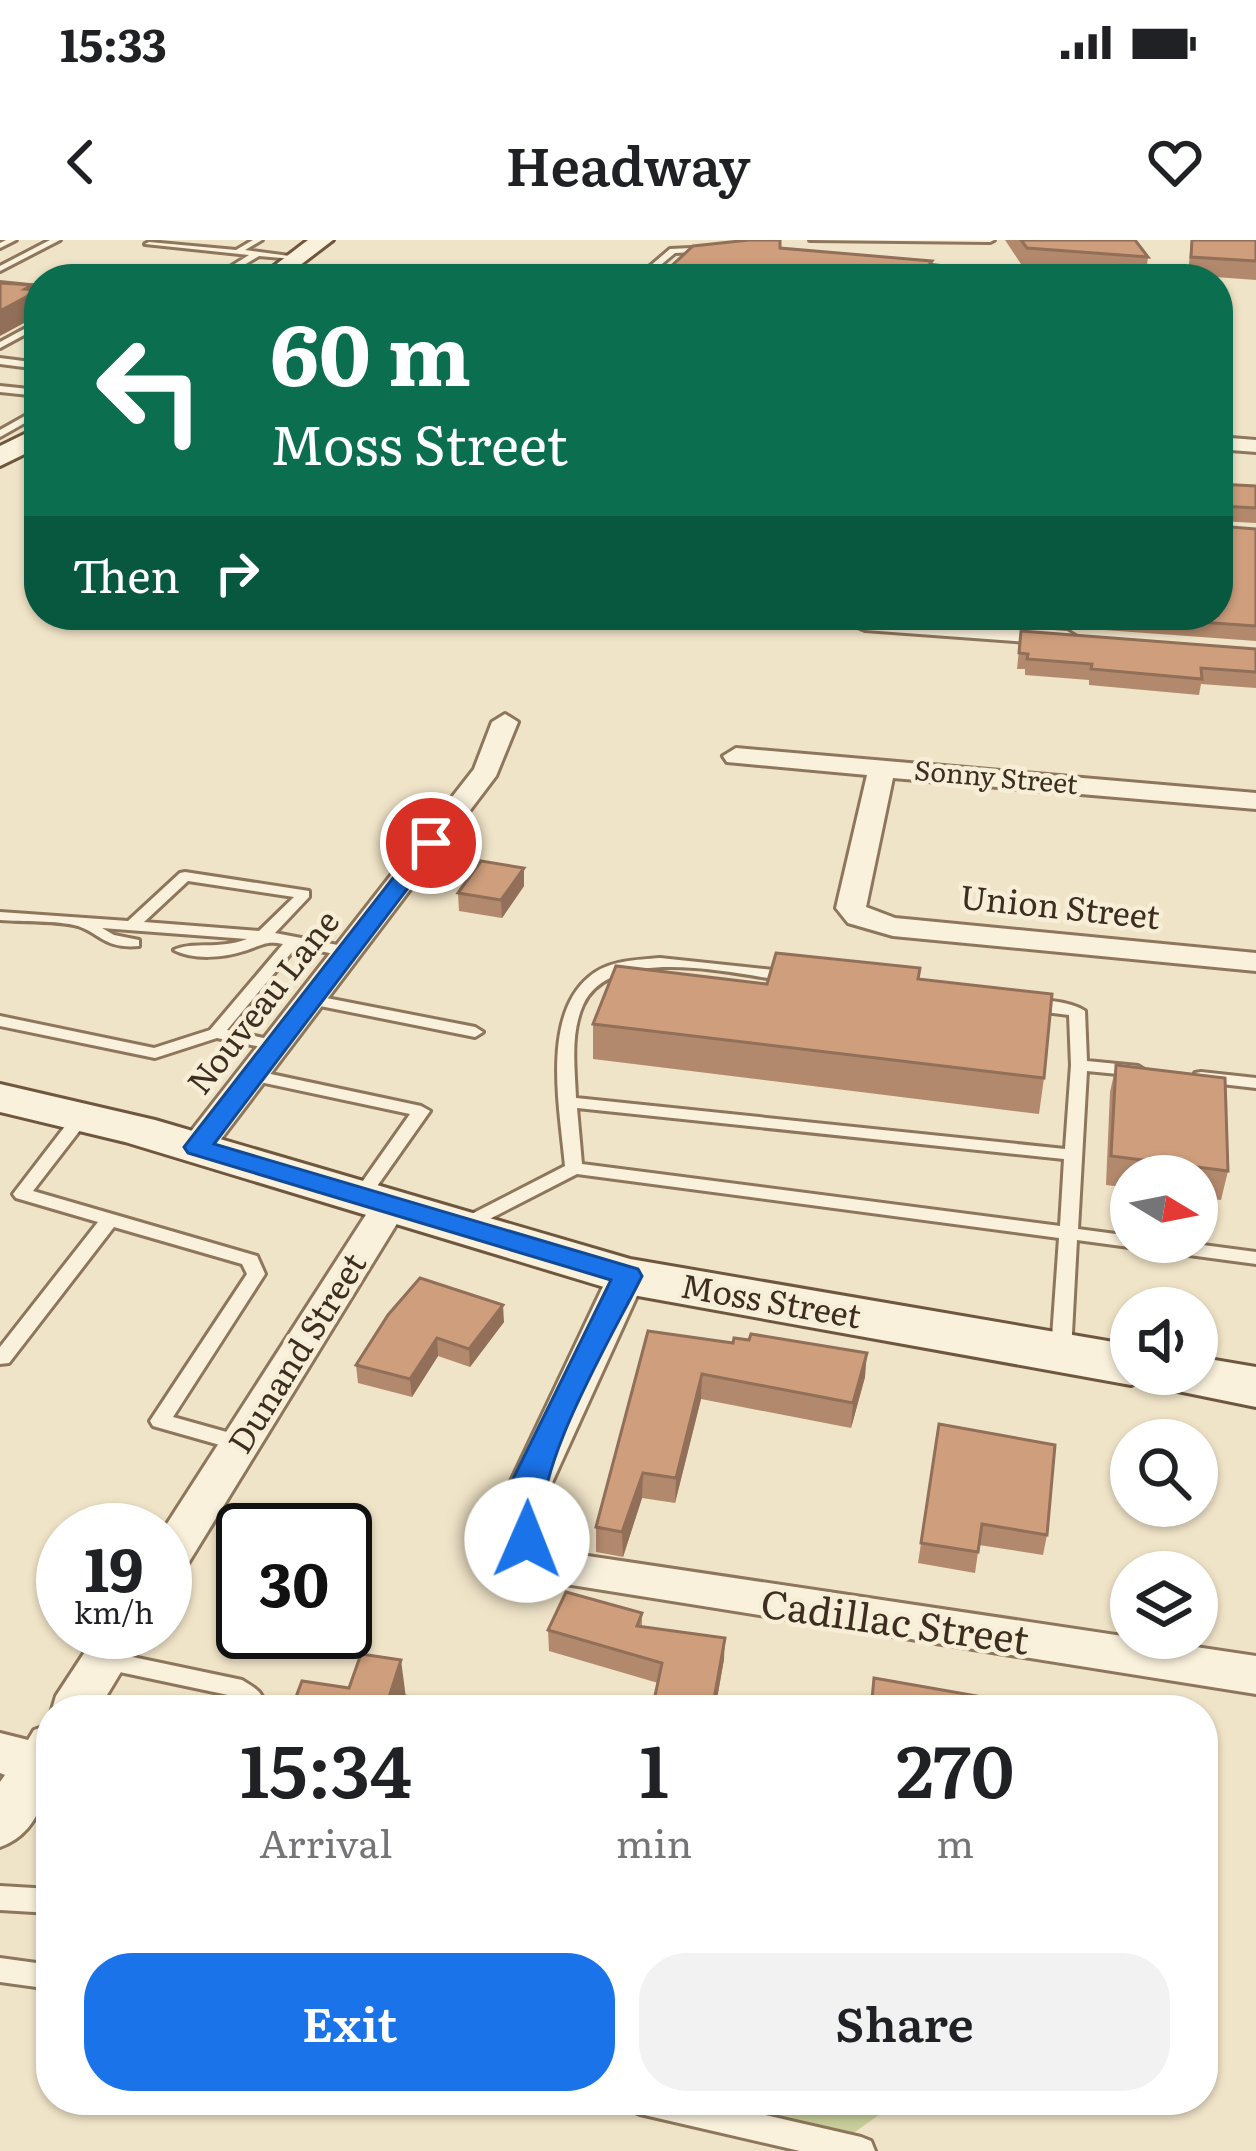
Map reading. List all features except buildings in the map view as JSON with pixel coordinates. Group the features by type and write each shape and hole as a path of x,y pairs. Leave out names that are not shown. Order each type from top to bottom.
{"main road":[{"path":"297,250 322,240"},
{"name":"Moss Street","path":"0,1098 197,1147 628,1276 1110,1361"},
{"path":"1218,1380 1256,1387"}],"street":[{"path":"967,630 1095,640"},
{"name":"Nouveau Lane","path":"197,1147 488,770 505,722"},
{"name":"Sonny Street","path":"736,756 1256,801"},
{"name":"Union Street","path":"882,768 851,908 859,917 892,927 1256,962"},
{"name":"Dunand Street","path":"192,1520 241,1443 376,1200"},
{"name":"Cadillac Street","path":"628,1276 529,1479 522,1520 537,1558 550,1567 1256,1676"},
{"path":"82,1695 105,1659"},
{"path":"0,1825 30,1754"}],"lane":[{"path":"0,246 12,240"},
{"path":"0,268 56,240"},
{"path":"157,240 149,244 258,254 297,250"},
{"path":"237,251 258,240"},
{"path":"814,240 990,240"},
{"path":"657,262 673,251 689,248 731,250"},
{"path":"240,264 258,254"},
{"path":"657,262 675,264"},
{"path":"887,263 894,264"},
{"path":"133,934 185,876 304,895 268,937 242,948 182,950"},
{"path":"0,916 81,922 110,939 133,934 268,937 348,952"},
{"path":"216,1033 293,941"},
{"path":"574,1168 561,1050 580,992 599,971 634,963 684,965 823,981"},
{"path":"311,1000 475,1032"},
{"path":"1008,1003 1077,1010 1079,1065 1061,1352"},
{"path":"0,1022 155,1053 216,1033 276,1046"},
{"path":"1079,1065 1168,1074"},
{"path":"252,1076 422,1111 376,1200"},
{"path":"1190,1076 1256,1083"},
{"path":"568,1102 1073,1155"},
{"path":"82,1116 22,1194 250,1260 256,1274 160,1421 241,1443"},
{"path":"461,1226 574,1168 1256,1258"},
{"path":"2,1358 109,1220"},
{"path":"151,1659 247,1695"},
{"path":"0,1898 36,1900"},
{"path":"0,1970 36,1975"},
{"path":"702,2115 848,2150"}],"green space":[{"path":"762,2115 879,2115 838,2144"}],"route":[{"path":"431,843 197,1147 628,1276 529,1479 522,1520 527,1540"}]}
